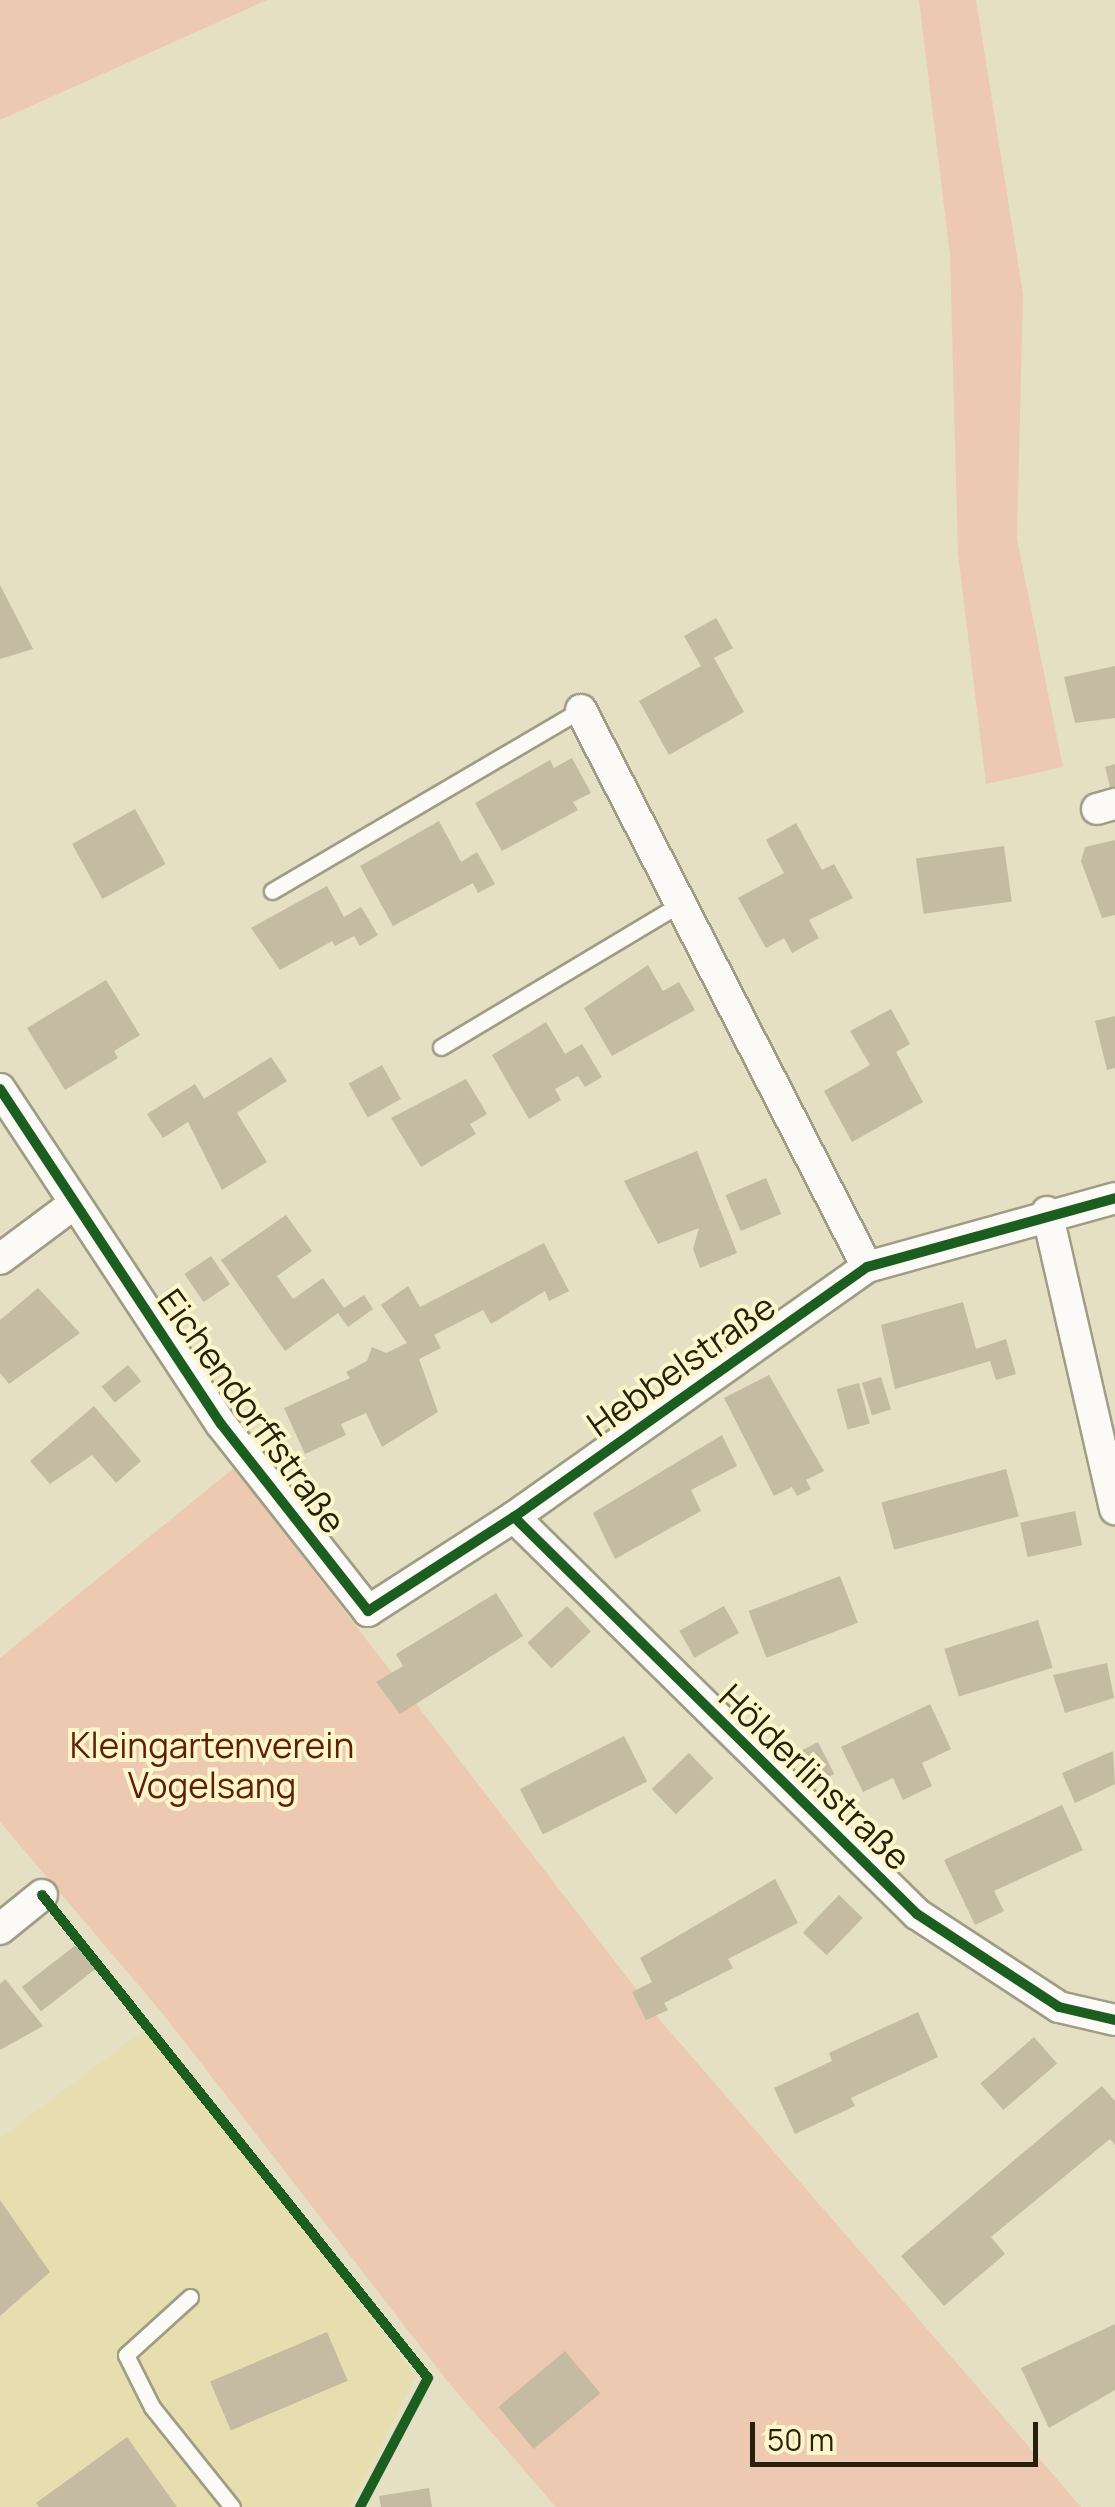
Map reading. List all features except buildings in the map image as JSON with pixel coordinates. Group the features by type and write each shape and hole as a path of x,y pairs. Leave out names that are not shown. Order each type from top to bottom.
{"street":[{"path":"581,710 867,1267"},
{"name":"Eichendorffstraße","path":"0,1090 71,1206 221,1424 368,1610"},
{"name":"Hebbelstraße","path":"368,1610 514,1518 867,1267 1047,1212 1115,1198"},
{"path":"0,1259 71,1206"},
{"path":"1047,1212 1115,1509"},
{"name":"Hölderlinstraße","path":"514,1518 916,1914 1059,2007 1115,2020"},
{"path":"11,1929 42,1895"}],"lane":[{"path":"272,892 581,710"},
{"path":"441,1047 682,904"},
{"path":"190,2297 126,2355 152,2407 232,2507"}],"shaded area":[{"path":"148,2027 416,2376 349,2507 0,2507 0,2138"}],"green space":[{"path":"0,0 267,0 0,120"},
{"path":"919,0 976,0 1023,294 1017,539 1063,767 986,784 958,554 950,255"},
{"name":"Kleingartenverein Vogelsang","path":"234,1468 660,2020 1081,2507 556,2507 448,2382 163,2014 0,1822 0,1658"}],"cycle path":[{"path":"0,1089 221,1424 368,1611 514,1517 867,1267 1115,1198"},
{"path":"514,1517 917,1914 1059,2007 1115,2020"},
{"path":"42,1895 428,2378 360,2507"}]}
